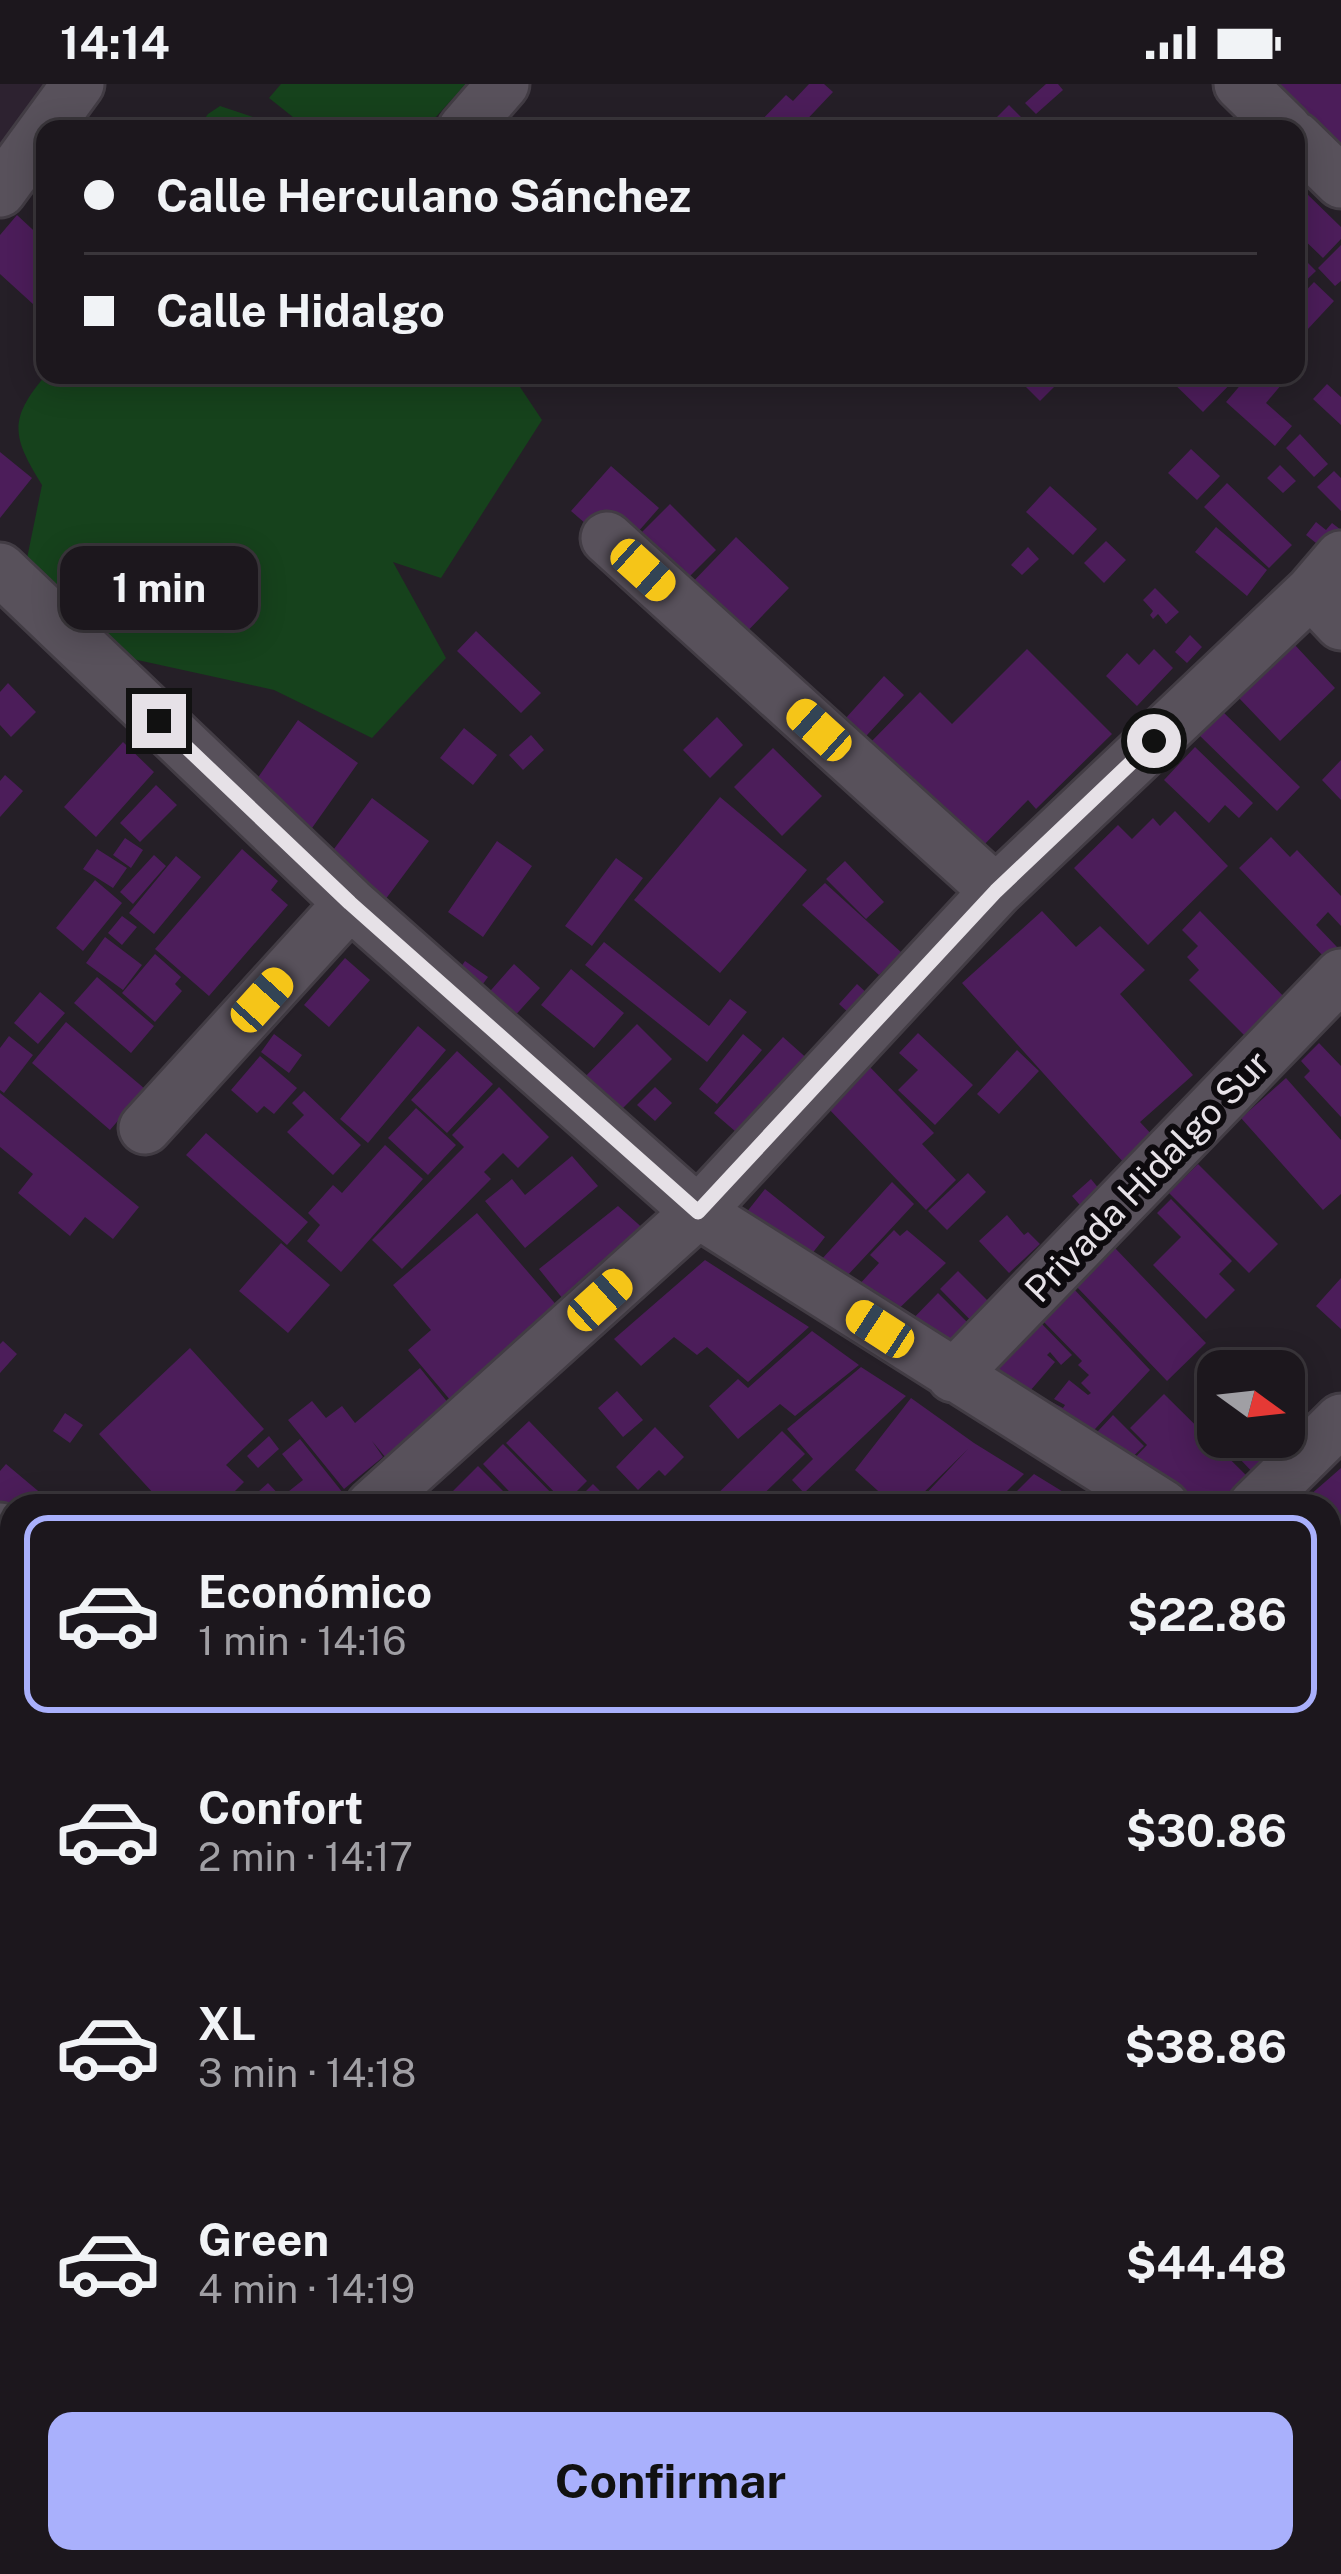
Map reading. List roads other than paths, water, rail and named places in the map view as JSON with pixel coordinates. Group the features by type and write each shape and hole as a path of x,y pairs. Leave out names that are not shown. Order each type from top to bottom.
{"street":[{"path":"52,120 78,84"},
{"path":"472,120 503,84"},
{"path":"1240,84 1277,120"},
{"path":"0,191 36,142"},
{"path":"1305,147 1341,182"},
{"path":"607,538 996,891"},
{"path":"0,569 350,903 698,1212 1143,1494"},
{"path":"385,1494 698,1212 996,891 1331,591"},
{"path":"145,1128 350,903"},
{"name":"Privada Hidalgo Sur","path":"953,1376 1341,975"},
{"path":"1265,1494 1341,1420"}]}
